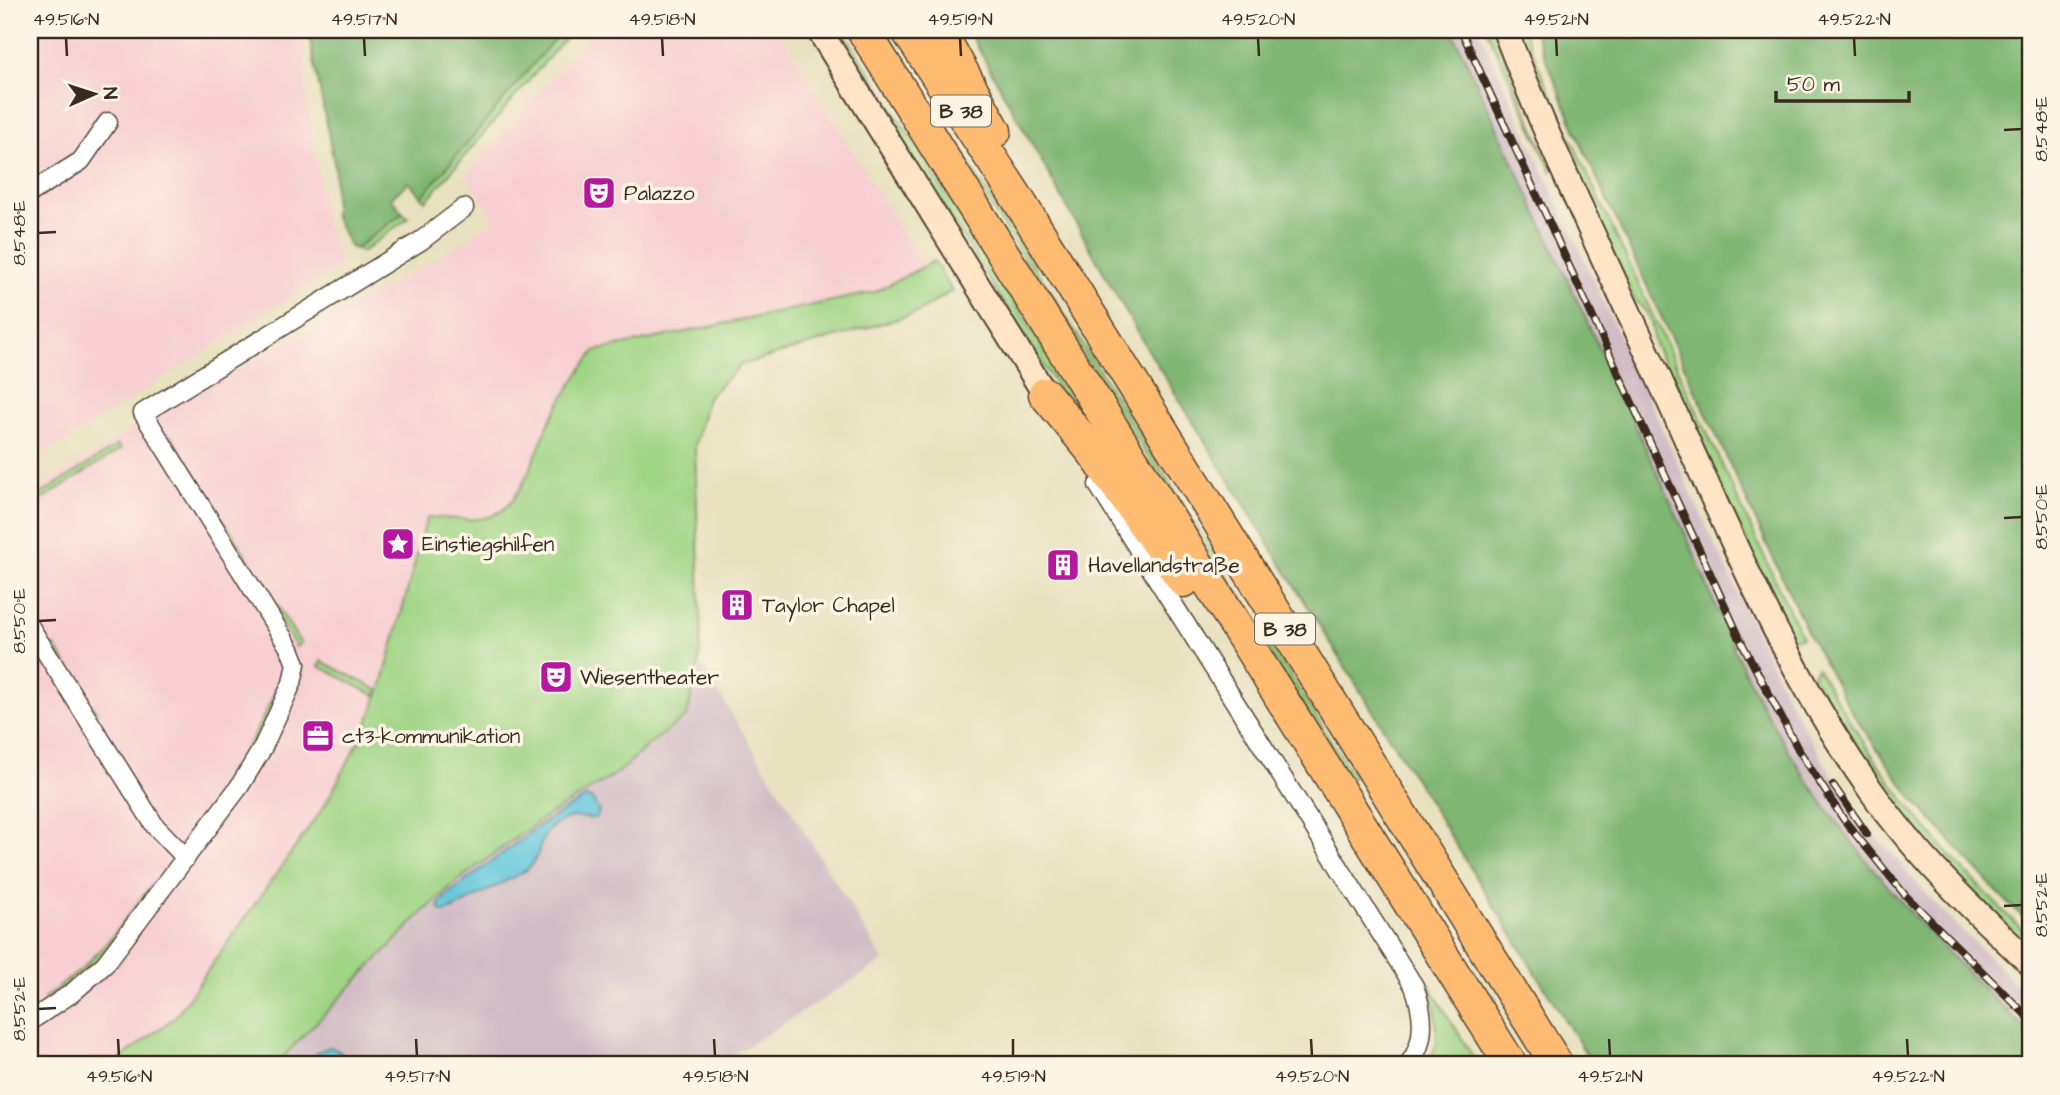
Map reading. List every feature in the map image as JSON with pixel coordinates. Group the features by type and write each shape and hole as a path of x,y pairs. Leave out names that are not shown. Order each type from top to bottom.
{"highway":[{"name":"B 38","path":"863,30 1511,1065"},
{"name":"B 38","path":"907,30 1014,193 1557,1065"},
{"path":"939,30 994,126 1014,193"},
{"path":"1045,394 1093,452 1187,586 1238,630"}],"main road":[{"path":"819,30 1045,394"},
{"path":"1505,30 1525,84 1579,204 1744,564 1798,673 1835,737 1874,795 1921,852 2030,964"}],"street":[{"path":"30,193 81,161 108,122"},
{"path":"30,1021 72,993 105,964 239,787 262,749 292,683 296,664 290,649 143,413 422,240 464,208"},
{"path":"1045,394 1084,462 1414,986 1421,1004 1423,1023 1420,1043 1408,1065"},
{"path":"30,627 155,826 186,858"}],"shaded area":[{"path":"30,30 304,30 306,90 325,223 342,264 30,463"},
{"path":"594,30 778,30 923,267 875,292 574,377 515,496 495,515 470,519 429,517 382,685 365,730 325,805 175,1017 112,1065 30,1065 30,493 167,408 436,259 495,220 466,175"},
{"path":"1452,30 1479,30 1710,534 1788,699 1821,757 1859,816 1931,899 2030,998 2030,1033 1900,903 1824,806 1771,722 1717,611 1690,544"},
{"path":"699,661 884,961 717,1065 277,1064 423,912 457,881 539,821 619,771 687,716"}],"green space":[{"path":"308,30 562,30 422,197 409,182 391,198 403,213 355,249 350,247 334,215 335,168"},
{"path":"561,30 572,30 426,201 422,197"},
{"path":"833,30 843,30 1103,444 1073,413"},
{"path":"880,30 886,30 1354,777 1350,780"},
{"path":"968,30 1452,30 1690,544 1738,658 1760,702 1798,766 1857,849 1923,926 2030,1033 2030,1065 1593,1065 1137,332"},
{"path":"1487,30 1494,30 1552,172"},
{"path":"1515,30 1524,30 1544,80 1802,638 1792,639 1653,340 1649,318 1635,301"},
{"path":"1534,30 2030,30 2030,924 1998,893 1912,798 1852,713 1807,631 1582,146"},
{"path":"403,213 408,218 362,252 355,249"},
{"path":"934,261 952,291 917,313 741,365 707,398 695,446 701,631 699,661 687,716 648,745 619,772 539,821 457,881 423,912 275,1065 112,1065 175,1017 325,805 365,730 382,685 426,521 429,517 478,519 494,515 513,499 551,419 595,351 875,292"},
{"path":"171,436 301,644 296,647 167,439"},
{"path":"118,445 121,449 30,507 30,501"},
{"path":"55,646 97,713 92,716 50,649"},
{"path":"321,661 378,690 376,696 319,666"},
{"path":"1817,668 1866,746 1906,802 1960,866 2030,938 2030,949 1957,875 1887,792 1812,676"},
{"path":"278,685 283,687 266,720 209,816 205,813 245,751"},
{"path":"152,884 156,887 118,938 86,973 47,1002 44,998 81,970 113,936"},
{"path":"1423,975 1478,1065 1428,1065 1437,1042 1435,1009"}],"water":[{"path":"586,797 592,799 599,812 596,818 571,817 557,823 545,836 533,864 527,870 449,911 443,912 439,908 440,902 451,892 540,825"},
{"path":"330,1047 341,1052 345,1065 310,1065 317,1052"}],"railway":[{"path":"1461,30 1743,645 1798,749 1844,820 1905,895 2030,1019"},
{"path":"1833,785 1867,834"}],"place":[{"name":"Palazzo","path":"599,193"},
{"name":"Einstiegshilfen","path":"398,544"},
{"name":"Havellandstraße","path":"1063,565"},
{"name":"Taylor Chapel","path":"737,605"},
{"name":"Wiesentheater","path":"556,677"},
{"name":"ct3-kommunikation","path":"318,736"}]}
